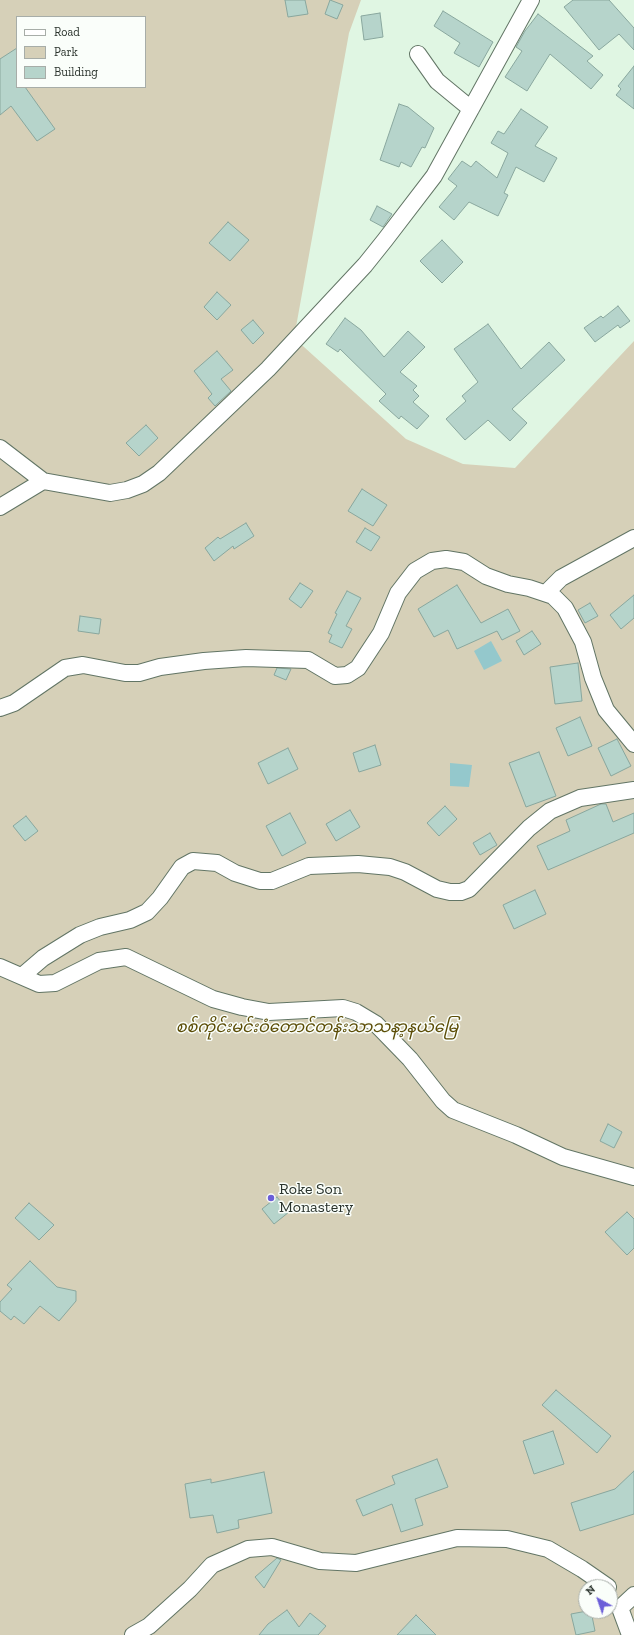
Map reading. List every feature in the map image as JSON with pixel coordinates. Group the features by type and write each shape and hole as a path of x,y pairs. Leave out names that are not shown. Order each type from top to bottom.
{"street":[{"path":"0,448 43,481 110,493 128,490 143,484 159,473 268,369 365,265 434,176 531,0"},
{"path":"418,54 437,81 471,109"},
{"path":"0,507 43,481"},
{"path":"546,593 561,578 634,538"},
{"path":"0,708 14,703 65,668 83,665 125,673 139,673 160,667 204,661 232,659 308,660 335,676 347,675 358,668 381,633 398,593 415,571 432,560 446,559 464,562 486,576 508,584 529,588 553,596 565,608 583,642 593,678 606,710 634,744"},
{"path":"22,976 43,958 80,935 100,927 130,920 147,912 160,898 182,867 193,861 217,863 235,873 260,881 272,882 309,866 358,864 390,867 405,872 437,889 450,892 461,892 469,889 529,828 550,811 580,798 634,790"},
{"path":"0,967 39,984 55,983 99,961 126,957 213,999 242,1006 269,1012 343,1008 356,1012 376,1024 410,1059 443,1101 453,1110 516,1135 563,1157 634,1177"},
{"path":"134,1635 149,1626 190,1589 212,1566 248,1549 272,1547 320,1561 356,1563 456,1538 507,1539 548,1549 582,1568 597,1579"},
{"path":"620,1608 634,1595"},
{"path":"618,1604 630,1635"}],"green space":[{"name":"စစ်ကိုင်းမင်းဝံတောင်တန်းသာသနာ့နယ်မြေ","path":"0,0 361,0 349,33 294,338 406,439 463,464 515,468 634,341 634,1635 0,1635"}],"water":[{"path":"491,641 502,661 484,670 474,651"},
{"path":"450,763 472,765 469,787 450,786"}],"building":[{"path":"285,0 305,0 308,14 288,17"},
{"path":"330,0 343,5 337,19 325,14"},
{"path":"573,0 609,0 634,28 634,50 619,34 599,50 564,7"},
{"path":"443,11 493,42 479,67 454,53 460,43 434,26"},
{"path":"380,13 383,37 364,40 361,16"},
{"path":"538,14 593,56 587,61 603,75 591,89 550,54 527,91 505,77 522,51 516,47 525,31"},
{"path":"16,49 16,88 26,88 55,129 37,141 11,106 0,115 0,59"},
{"path":"634,66 634,109 616,95 621,89 618,86"},
{"path":"399,104 408,107 434,128 425,148 422,147 411,167 401,162 399,167 380,160"},
{"path":"521,109 548,127 535,146 557,158 544,182 516,167 504,193 508,195 498,216 469,202 454,220 439,207 457,186 448,179 462,161 471,167 476,161 497,178 508,153 491,143 498,131 504,134"},
{"path":"377,206 392,214 383,227 370,220"},
{"path":"228,222 249,240 230,261 209,243"},
{"path":"442,240 463,262 442,283 420,261"},
{"path":"217,292 231,305 217,320 204,307"},
{"path":"618,306 630,321 620,328 618,325 595,342 584,328 601,316 603,318"},
{"path":"345,318 361,330 384,357 408,331 425,347 400,372 417,386 413,390 419,396 413,402 429,416 417,429 401,416 399,419 379,401 386,394 340,349 338,352 326,344"},
{"path":"253,320 264,333 253,344 241,330"},
{"path":"488,324 521,369 549,342 565,360 512,409 527,423 510,441 488,420 465,440 446,419 466,401 462,396 478,382 454,349"},
{"path":"217,351 233,370 221,379 231,391 215,406 208,398 212,394 194,371"},
{"path":"146,425 158,438 139,456 126,443"},
{"path":"362,489 387,505 373,526 348,511"},
{"path":"246,523 254,536 234,549 233,546 214,561 205,548 218,537 220,539"},
{"path":"365,528 380,537 371,551 356,542"},
{"path":"300,583 313,591 301,608 289,599"},
{"path":"457,585 481,623 508,609 520,631 502,640 497,631 457,649 448,630 434,637 418,609"},
{"path":"347,591 361,598 346,626 352,629 342,648 329,642 332,635 328,633 337,614 335,613"},
{"path":"634,595 634,618 621,629 610,615"},
{"path":"590,603 598,616 585,623 578,610"},
{"path":"80,616 101,619 99,634 78,631"},
{"path":"532,631 541,644 524,655 516,641"},
{"path":"578,663 582,701 555,704 550,667"},
{"path":"277,668 291,669 286,680 274,675"},
{"path":"580,717 592,746 568,756 556,728"},
{"path":"617,739 631,766 611,776 598,748"},
{"path":"375,745 381,765 359,772 353,753"},
{"path":"288,748 298,769 268,784 258,763"},
{"path":"539,752 556,796 526,807 509,763"},
{"path":"601,804 606,804 613,822 634,813 634,833 548,870 537,846 570,831 566,820"},
{"path":"445,806 457,819 439,836 427,823"},
{"path":"350,810 360,827 336,841 326,824"},
{"path":"290,813 306,843 282,856 266,826"},
{"path":"26,816 38,831 25,841 13,826"},
{"path":"490,833 497,845 480,855 473,843"},
{"path":"535,890 546,914 514,929 503,905"},
{"path":"608,1124 622,1132 614,1148 600,1141"},
{"name":"Roke Son Monastery","path":"277,1197 289,1212 274,1224 262,1209"},
{"path":"29,1203 54,1225 39,1240 15,1218"},
{"path":"627,1212 634,1219 634,1248 627,1255 605,1232"},
{"path":"30,1261 57,1287 76,1291 76,1301 59,1321 40,1306 24,1324 14,1316 11,1320 0,1311 0,1302 12,1289 7,1285"},
{"path":"556,1390 611,1436 597,1453 542,1405"},
{"path":"553,1431 564,1464 534,1474 523,1441"},
{"path":"437,1459 448,1487 415,1499 423,1525 401,1532 392,1504 363,1516 356,1500 395,1484 392,1476"},
{"path":"634,1471 634,1514 580,1531 571,1503 615,1489"},
{"path":"264,1472 272,1513 238,1520 239,1528 217,1533 213,1515 190,1518 185,1484 211,1479 211,1483"},
{"path":"277,1558 281,1560 264,1588 255,1577"},
{"path":"287,1610 299,1627 310,1613 326,1626 318,1635 259,1635 268,1624"},
{"path":"578,1613 578,1619 593,1619 595,1631 576,1635 571,1614"},
{"path":"416,1615 436,1635 397,1635"}],"place":[{"name":"Roke Son Monastery","path":"271,1198"}]}
